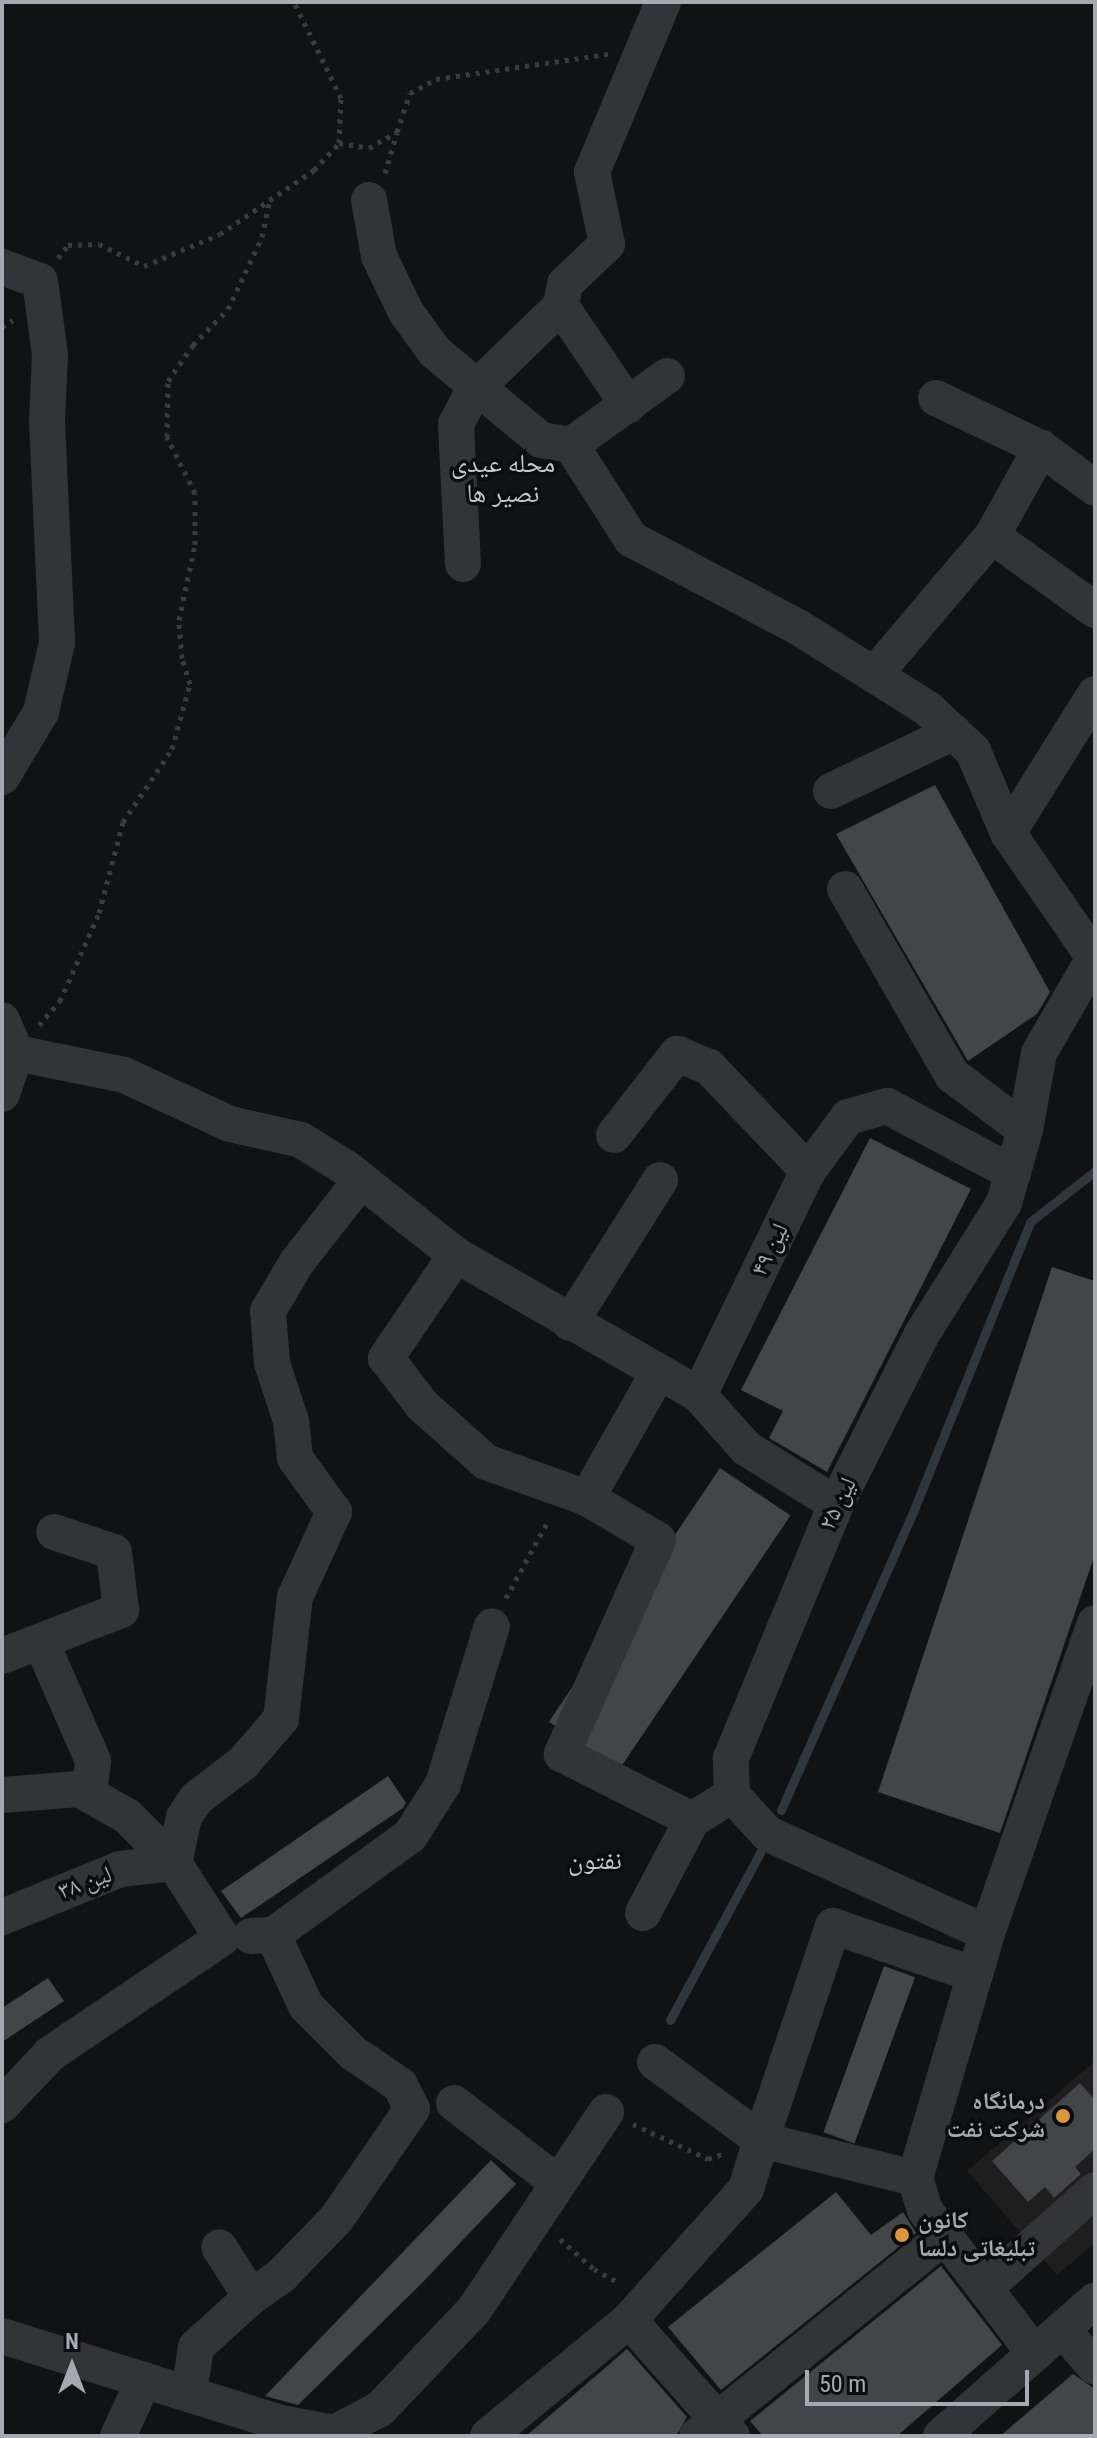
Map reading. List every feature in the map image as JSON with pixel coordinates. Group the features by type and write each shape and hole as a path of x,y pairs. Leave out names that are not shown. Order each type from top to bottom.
{"street":[{"path":"463,564 456,424 475,389 561,306 565,284 607,244 592,172 663,2"},
{"path":"369,200 379,256 406,312 435,352 475,389 541,440 571,445 667,376"},
{"path":"2,267 40,281 50,355 47,421 57,643 41,712 2,777"},
{"path":"561,306 628,405"},
{"path":"936,398 1041,448 1095,488"},
{"path":"571,445 631,539 798,627 874,675 954,732 973,751 1008,833 1094,959"},
{"path":"874,675 992,536 1041,448"},
{"path":"992,536 1095,610"},
{"path":"1008,833 1095,694"},
{"path":"831,791 954,732"},
{"path":"845,889 952,1075 1025,1130"},
{"name":"لین ۲۵","path":"732,1795 731,1758 836,1504 922,1334 1004,1203 1025,1130 1039,1053 1094,959"},
{"path":"2,1020 16,1053 2,1094"},
{"path":"16,1053 124,1075 230,1124 301,1140 361,1180 456,1255 657,1375 699,1395 746,1448 836,1504"},
{"path":"614,1135 677,1054 709,1067 808,1171"},
{"name":"لین ۴۹","path":"699,1395 808,1171 848,1117 887,1106 1013,1173"},
{"path":"174,1863 184,1817 197,1798 243,1763 281,1719 295,1597 334,1512 295,1458 291,1421 272,1363 268,1311 297,1262 361,1180"},
{"path":"570,1323 660,1180"},
{"path":"456,1255 386,1358 422,1405 486,1462 587,1498 658,1540 562,1754 692,1820"},
{"path":"587,1498 657,1375"},
{"path":"2,1656 42,1644 121,1610 114,1552 54,1532"},
{"path":"1035,2354 925,2210 915,2178 987,1933 1095,1623"},
{"path":"2,2105 50,2054 222,1938 273,1935 410,1836 443,1784 492,1626"},
{"path":"42,1644 93,1761 89,1795"},
{"path":"2,1795 79,1789 127,1816 174,1863 222,1938"},
{"path":"643,1913 692,1820 732,1795 767,1833 987,1933"},
{"name":"لین ۳۸","path":"2,1917 120,1869 174,1863"},
{"path":"488,2436 638,2309 746,2189 833,1926 975,1975"},
{"path":"189,2393 196,2347 251,2297 282,2275 337,2218 412,2109 400,2085 353,2053 306,2006 273,1935"},
{"path":"655,2062 761,2140 915,2178"},
{"path":"454,2103 558,2183"},
{"path":"2,2336 281,2423 334,2433 380,2409 474,2310 606,2112"},
{"path":"985,2288 1095,2190"},
{"path":"638,2309 715,2430 945,2236"},
{"path":"219,2247 251,2297"},
{"path":"941,2436 1095,2300"},
{"path":"1062,2329 1095,2367"},
{"path":"118,2436 144,2380"}],"path":[{"path":"2,327 24,312 40,281 68,245 99,244 144,266 220,234 314,170 339,143 341,98 294,2"},
{"path":"369,200 393,159 397,132 410,93 436,79 644,50"},
{"path":"339,143 369,148 397,132"},
{"path":"16,1053 60,1001 99,913 123,822 172,749 190,684 182,658 179,620 195,545 195,493 167,437 168,381 193,345 228,309 262,237 270,198"},
{"path":"492,1626 530,1546 555,1511 587,1498"},
{"path":"606,2112 708,2159 761,2140"},
{"path":"536,2217 638,2309"}],"shaded area":[{"name":"درمانگاه شرکت نفت","path":"1095,2061 1095,2243 1057,2275 967,2171"}],"building":[{"path":"935,785 1050,992 1037,1014 968,1061 836,834"},
{"path":"870,1138 971,1189 827,1472 769,1438 783,1411 741,1390"},
{"path":"1052,1267 1095,1281 1095,1554 1000,1833 878,1792"},
{"path":"720,1468 790,1516 619,1769 549,1722"},
{"path":"388,1776 406,1803 403,1808 241,1918 221,1891"},
{"path":"884,1966 915,1977 854,2144 823,2132"},
{"path":"48,1978 64,2001 2,2042 2,2008"},
{"path":"1080,2083 1095,2100 1095,2149 1075,2167 1081,2174 1054,2198 1045,2187 1028,2202 992,2161"},
{"path":"491,2160 516,2184 423,2282 298,2405 265,2396"},
{"path":"836,2192 871,2235 903,2212 916,2233 721,2390 668,2327"},
{"path":"941,2266 1002,2345 897,2436 763,2436 750,2421"},
{"path":"627,2349 687,2417 676,2436 526,2436"},
{"path":"1073,2374 1095,2389 1095,2436 1000,2436"}],"waterway":[{"path":"781,1810 915,1507 1030,1222 1095,1171"},
{"path":"670,2020 766,1842"}],"place":[{"name":"درمانگاه شرکت نفت","path":"1063,2116"},
{"name":"کانون تبلیغاتی دلسا","path":"902,2235"}],"district":[{"name":"محله عیدی نصیر ها","path":"503,479"},
{"name":"نفتون","path":"595,1861"}]}
